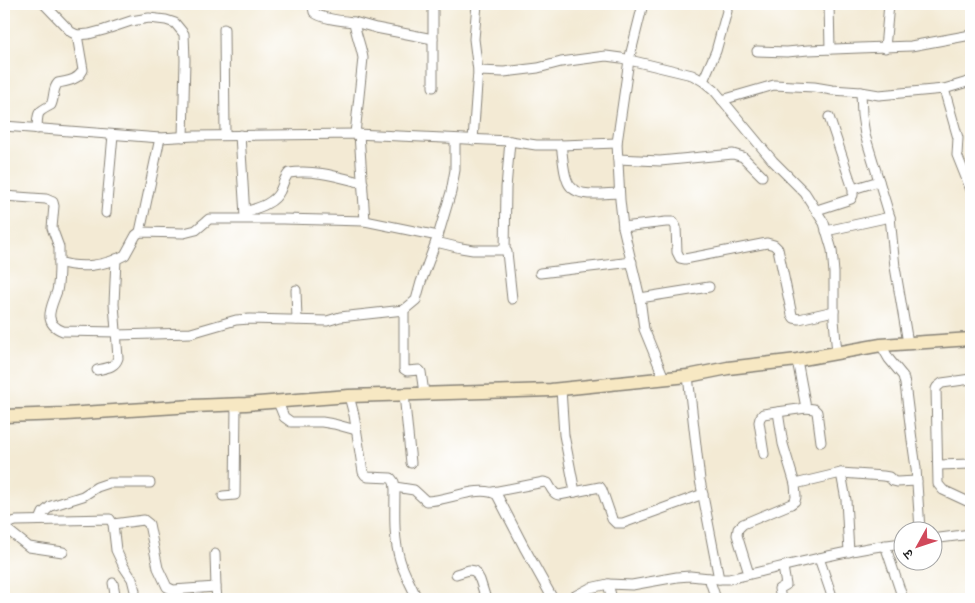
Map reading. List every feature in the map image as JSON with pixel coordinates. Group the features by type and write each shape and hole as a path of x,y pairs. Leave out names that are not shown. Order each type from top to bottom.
{"street":[{"path":"44,4 71,32 77,34 89,34 131,21 149,18 175,23 184,34 183,137"},
{"path":"313,4 315,13 321,16 433,39"},
{"path":"433,4 433,87"},
{"path":"473,140 478,71 474,39 477,4"},
{"path":"643,4 629,60 617,142 619,193 624,227 640,298 644,329 664,378"},
{"path":"703,80 716,52 727,12 726,4"},
{"path":"829,4 830,50"},
{"path":"884,48 889,4"},
{"path":"354,22 362,47 363,58 357,134 366,221"},
{"path":"224,28 225,135"},
{"path":"37,129 38,114 52,105 56,84 74,79 82,74 77,34"},
{"path":"756,52 911,46 971,35"},
{"path":"478,71 504,72 606,56 692,75 703,80 714,90 773,160 805,193 824,223 832,250 837,353"},
{"path":"722,100 774,85 814,87 879,95 944,89 971,80"},
{"path":"944,89 958,138 957,155 971,190"},
{"path":"861,92 862,115 866,135 890,217 895,267 908,343"},
{"path":"817,210 851,199 853,195 853,189 829,117"},
{"path":"4,126 160,138 225,135 357,134 510,141 562,146 617,142"},
{"path":"106,213 112,135"},
{"path":"240,135 245,216"},
{"path":"59,262 94,266 125,255 136,235 140,232 160,138"},
{"path":"4,196 46,199 53,202 52,228 59,247 59,262 57,289 49,316 53,325 63,331 117,334 191,333 236,320 250,318 327,321 340,317 404,310 416,300 451,192 455,170 455,139"},
{"path":"510,141 506,188 505,250 507,252 512,299"},
{"path":"562,146 567,180 574,191 581,194 619,193"},
{"path":"618,159 660,161 733,154 743,157 762,176"},
{"path":"245,216 279,194 289,173 316,172 363,183"},
{"path":"853,189 879,181"},
{"path":"140,232 184,233 196,230 209,219 245,216 366,221 437,239 461,248 505,250"},
{"path":"826,231 890,217"},
{"path":"624,227 673,222 676,227 677,252 680,258 685,259 766,244 774,245 778,249 794,318 799,320 834,311"},
{"path":"97,370 112,366 117,362 118,358 114,304 116,259"},
{"path":"540,273 632,262"},
{"path":"640,298 709,287"},
{"path":"296,290 297,320"},
{"path":"404,310 404,369 407,371 419,370 421,372 424,393"},
{"path":"4,416 278,402 349,396 561,389 688,376 728,368 797,360 881,345 971,339"},
{"path":"881,345 889,359 903,376 917,481 919,520"},
{"path":"797,360 806,408"},
{"path":"688,376 714,579 712,598"},
{"path":"971,379 942,382 937,387 938,484 940,488 971,503"},
{"path":"561,389 564,435 575,492"},
{"path":"404,394 411,463"},
{"path":"349,396 363,472 368,477 391,478 394,482 396,542 402,566 417,599"},
{"path":"278,402 284,417 291,422 322,422 356,430"},
{"path":"222,496 235,495 236,404"},
{"path":"764,454 760,418 763,414 806,408 814,409 817,412 821,442"},
{"path":"749,574 737,534 738,529 743,524 791,504 796,497 795,484 783,444 778,412"},
{"path":"938,465 971,464"},
{"path":"795,484 841,473 883,476 898,482 917,481"},
{"path":"841,473 846,500 849,552"},
{"path":"492,492 544,482 548,483 556,495 600,487 612,519 616,523 623,523 703,494"},
{"path":"40,520 51,506 83,496 97,486 109,483 150,483"},
{"path":"395,487 414,490 426,501 482,490 497,495 553,599"},
{"path":"63,552 29,547 4,527 16,521 110,519 113,524 116,550 132,579 134,591"},
{"path":"113,524 144,520 149,524 158,568 167,587 173,590 216,587"},
{"path":"942,538 971,534"},
{"path":"569,599 590,588 608,584 632,585 690,576 714,579 729,578 892,544"},
{"path":"885,545 903,599"},
{"path":"215,554 217,599"},
{"path":"819,558 833,599"},
{"path":"781,599 779,590 786,585 783,567"},
{"path":"456,574 469,570 475,571 486,599"},
{"path":"113,583 116,599"},
{"path":"608,584 612,599"}]}
